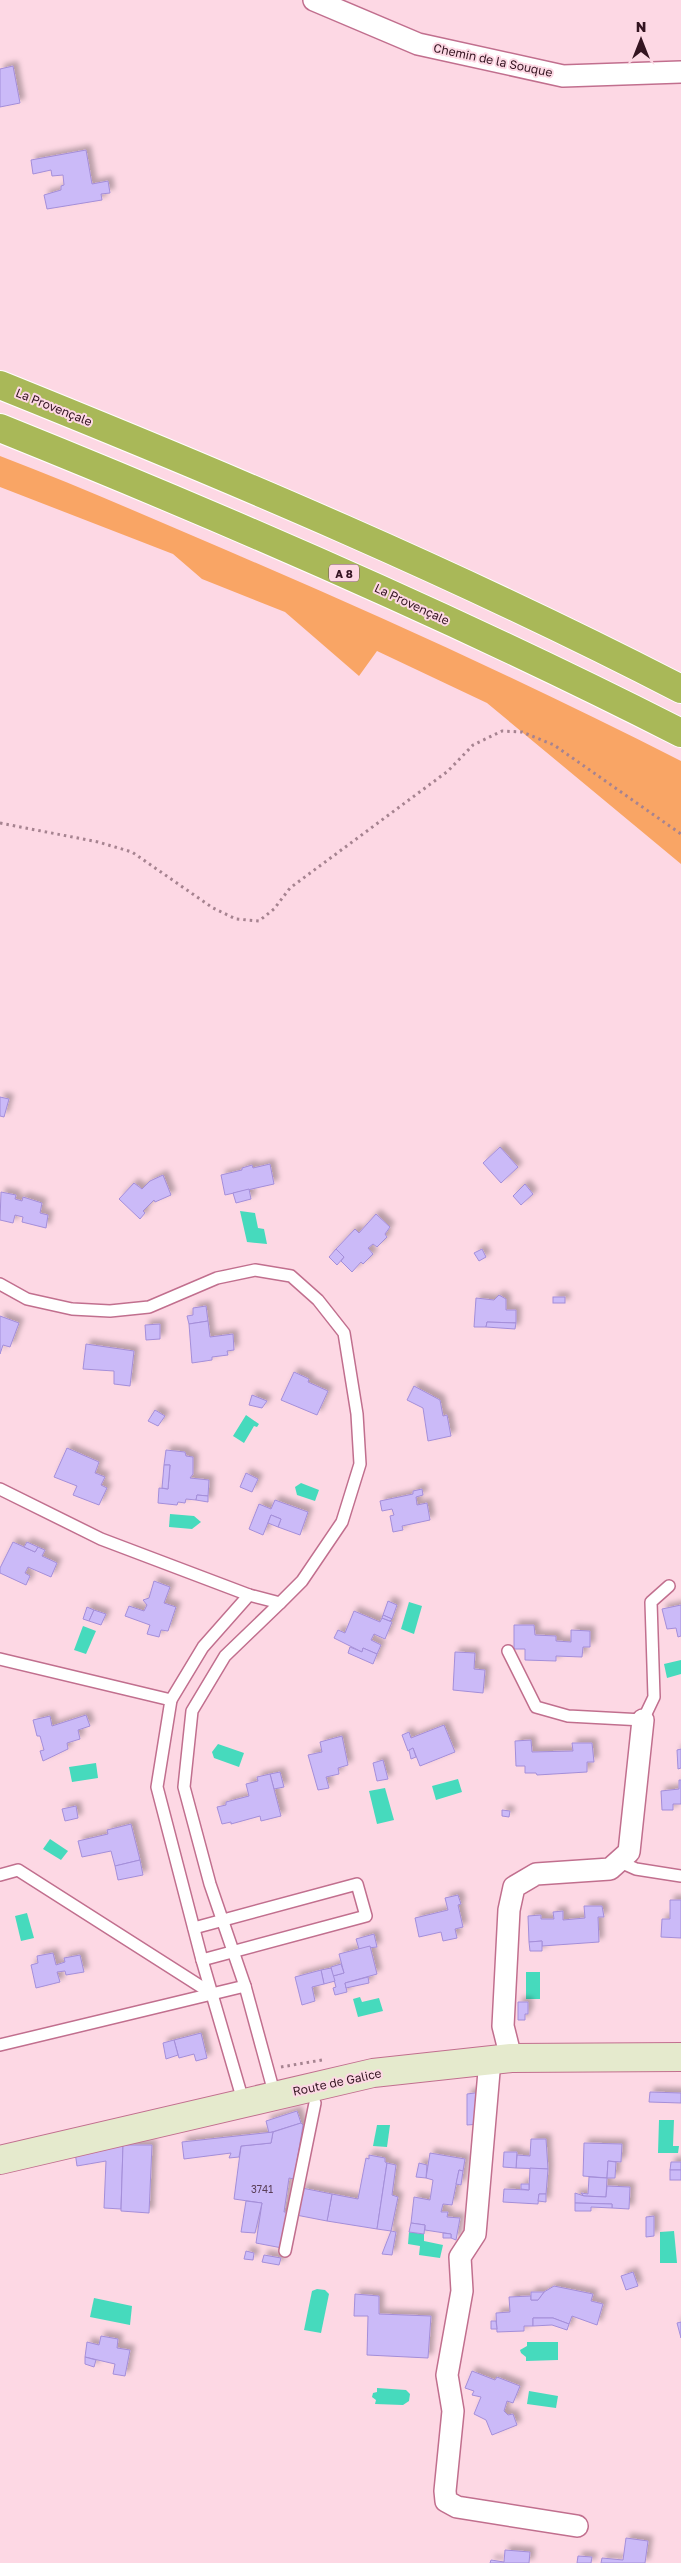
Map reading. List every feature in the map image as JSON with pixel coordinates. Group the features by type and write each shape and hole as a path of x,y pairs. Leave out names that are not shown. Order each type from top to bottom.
{"highway":[{"name":"La Provençale","path":"0,385 290,505 528,614 676,686"},
{"name":"La Provençale","path":"0,428 134,482 414,604 681,733"}],"main road":[{"name":"Route de Galice","path":"0,2160 244,2104 372,2072 500,2059 681,2057"}],"street":[{"name":"Chemin de la Souque","path":"314,0 418,44 563,76 681,72"},
{"path":"577,2526 456,2507 446,2501 445,2491 453,2411 447,2375 462,2291 460,2257 475,2234 500,2059 509,1910 514,1887 536,1874 610,1869 629,1852 643,1720"}],"lane":[{"path":"0,1284 27,1299 72,1309 110,1311 149,1307 217,1278 255,1270 291,1276 318,1300 344,1333 356,1414 360,1464 342,1522 302,1581 225,1656 192,1711 184,1787 210,1884 245,1986 275,2096"},
{"path":"0,1489 101,1539 249,1595 280,1603"},
{"path":"508,1651 536,1707 568,1716 643,1720 654,1697 651,1602 669,1586"},
{"path":"244,2104 228,2042 211,1993 157,1787 171,1700 203,1647 249,1595"},
{"path":"0,1659 171,1700"},
{"path":"618,1861 636,1869 681,1876"},
{"path":"0,1875 18,1870 211,1993"},
{"path":"194,1928 357,1884 366,1916 202,1960"},
{"path":"0,2045 245,1986"},
{"path":"285,2251 315,2103"}],"path":[{"path":"0,823 98,842 132,852 213,908 236,919 259,921 274,909 290,888 448,771 473,745 502,731 522,732 554,745 681,834"}],"shaded area":[{"path":"0,456 142,514 398,626 569,705 681,761 681,864 487,703 377,651 359,676 285,612 202,579 173,554 0,487"},
{"path":"240,1211 255,1213 258,1228 264,1229 267,1244 247,1242"},
{"path":"246,1415 259,1424 257,1427 254,1426 244,1443 233,1436"},
{"path":"301,1483 319,1490 315,1501 297,1495 295,1487"},
{"path":"170,1514 194,1516 201,1522 192,1529 169,1527"},
{"path":"409,1602 422,1606 414,1634 401,1629"},
{"path":"83,1626 96,1631 86,1654 74,1650"},
{"path":"681,1660 681,1674 667,1678 664,1664"},
{"path":"218,1744 244,1753 239,1767 214,1758 212,1752"},
{"path":"96,1763 98,1778 72,1782 69,1767"},
{"path":"458,1779 462,1792 436,1800 432,1786"},
{"path":"385,1788 394,1820 377,1824 369,1791"},
{"path":"50,1839 68,1851 61,1860 43,1849"},
{"path":"27,1913 34,1938 21,1941 15,1916"},
{"path":"526,1972 540,1972 540,1999 526,1999"},
{"path":"360,1997 362,2002 379,1998 383,2011 358,2017 353,1999"},
{"path":"659,2120 674,2120 673,2146 679,2146 678,2153 658,2153"},
{"path":"377,2125 390,2125 387,2147 373,2146"},
{"path":"674,2231 677,2263 660,2263 660,2232"},
{"path":"409,2232 424,2234 424,2241 443,2245 440,2258 419,2255 420,2246 408,2244"},
{"path":"317,2289 325,2290 329,2294 321,2333 304,2330 312,2291"},
{"path":"94,2298 132,2306 130,2325 90,2317"},
{"path":"527,2342 558,2342 558,2360 526,2361 526,2357 520,2350 527,2346"},
{"path":"377,2388 406,2390 410,2394 409,2401 403,2405 375,2404 376,2400 372,2397 373,2393 377,2392"},
{"path":"529,2391 558,2396 556,2408 527,2404"}],"building":[{"path":"13,66 20,103 0,107 0,69"},
{"path":"86,150 92,184 108,181 110,193 101,194 102,200 47,209 44,195 61,190 61,186 64,185 63,175 52,176 51,170 33,174 31,160"},
{"path":"0,1097 9,1099 4,1117 0,1116"},
{"path":"500,1147 518,1167 501,1183 483,1163"},
{"path":"270,1164 274,1184 225,1195 221,1175 242,1170 242,1168 252,1165 253,1168"},
{"path":"163,1175 171,1195 155,1202 154,1200 143,1211 145,1213 140,1219 119,1199 134,1183 142,1189 150,1181"},
{"path":"525,1184 533,1194 521,1205 513,1196"},
{"path":"249,1189 251,1199 236,1203 233,1193"},
{"path":"1,1192 16,1195 15,1199 22,1201 23,1197 42,1203 40,1213 48,1215 46,1228 22,1222 23,1217 15,1215 13,1223 0,1220"},
{"path":"376,1214 390,1227 385,1234 387,1237 377,1247 373,1244 368,1248 373,1254 363,1264 361,1262 352,1272 341,1261 344,1257 336,1249 355,1229 359,1233"},
{"path":"336,1249 344,1257 337,1265 329,1257"},
{"path":"482,1249 486,1257 479,1261 474,1253"},
{"path":"499,1295 506,1299 506,1310 516,1310 516,1323 487,1322 486,1327 474,1327 476,1298 494,1300"},
{"path":"553,1297 565,1297 565,1303 553,1303"},
{"path":"206,1306 208,1321 189,1324 187,1316 193,1315 193,1308"},
{"path":"0,1316 19,1323 10,1347 3,1345 0,1354"},
{"path":"208,1321 210,1337 233,1334 234,1350 227,1351 228,1355 212,1357 212,1360 192,1363 189,1324"},
{"path":"487,1322 516,1323 515,1329 486,1327"},
{"path":"160,1324 160,1339 146,1340 145,1325"},
{"path":"86,1344 134,1351 130,1386 114,1384 114,1371 83,1369"},
{"path":"294,1372 309,1379 308,1382 328,1391 317,1415 281,1400"},
{"path":"414,1386 440,1400 443,1416 447,1415 451,1436 428,1441 423,1408 407,1400"},
{"path":"252,1395 267,1401 262,1408 249,1405"},
{"path":"155,1410 165,1416 158,1426 148,1421"},
{"path":"67,1448 99,1462 95,1473 105,1477 101,1485 107,1488 99,1505 73,1495 77,1486 54,1477"},
{"path":"166,1450 185,1452 186,1456 193,1457 193,1474 190,1478 209,1480 208,1496 197,1495 196,1500 186,1499 185,1503 178,1502 177,1505 158,1503 159,1488 168,1489 170,1465 164,1465"},
{"path":"164,1465 170,1465 168,1489 162,1488"},
{"path":"246,1473 258,1479 252,1492 240,1487"},
{"path":"422,1489 423,1495 416,1497 417,1505 427,1503 430,1520 402,1526 403,1530 393,1532 390,1516 394,1515 392,1509 382,1511 380,1501 413,1494 413,1491"},
{"path":"197,1495 208,1496 208,1502 196,1500"},
{"path":"275,1500 308,1512 300,1535 278,1527 281,1519 271,1515 263,1535 249,1529 259,1504 271,1509"},
{"path":"271,1515 281,1519 278,1527 268,1523"},
{"path":"13,1542 35,1552 38,1547 45,1550 42,1556 57,1563 51,1577 28,1567 25,1573 30,1576 26,1585 0,1573 0,1568"},
{"path":"27,1542 38,1547 35,1552 24,1547"},
{"path":"154,1581 170,1587 164,1603 176,1607 168,1631 161,1630 159,1637 147,1634 150,1625 125,1616 129,1606 144,1611 147,1605 143,1600 149,1598"},
{"path":"388,1601 397,1605 392,1619 383,1615"},
{"path":"681,1605 681,1636 678,1637 676,1628 667,1629 662,1609"},
{"path":"87,1607 94,1610 89,1621 83,1619"},
{"path":"94,1610 106,1614 101,1625 89,1621"},
{"path":"354,1611 380,1622 382,1618 392,1622 385,1639 374,1634 371,1640 381,1645 377,1654 363,1648 362,1652 334,1638 338,1630 345,1633"},
{"path":"383,1615 392,1619 390,1621 382,1618"},
{"path":"514,1625 534,1625 535,1635 556,1636 556,1641 571,1642 571,1630 590,1631 590,1647 583,1647 582,1657 556,1656 556,1661 525,1660 525,1649 514,1649"},
{"path":"350,1647 362,1652 363,1648 377,1654 373,1664 348,1653"},
{"path":"455,1652 475,1653 474,1669 485,1670 483,1693 453,1690"},
{"path":"86,1715 90,1726 78,1730 80,1739 67,1743 68,1749 43,1761 40,1751 44,1750 40,1736 37,1736 33,1720 50,1716 52,1726"},
{"path":"444,1725 455,1752 420,1766 413,1748 408,1751 402,1735 409,1732 411,1738"},
{"path":"342,1736 348,1765 338,1768 339,1774 326,1777 329,1788 318,1790 308,1755 322,1752 320,1742"},
{"path":"531,1740 532,1752 573,1751 572,1743 592,1743 594,1762 587,1762 587,1772 537,1775 536,1773 525,1773 525,1766 516,1766 515,1741"},
{"path":"413,1748 416,1757 411,1759 409,1750"},
{"path":"681,1749 681,1768 678,1769 677,1750"},
{"path":"383,1760 388,1779 377,1781 373,1763"},
{"path":"280,1772 284,1787 274,1789 270,1774"},
{"path":"270,1774 281,1816 261,1821 260,1816 231,1824 231,1822 222,1824 217,1807 226,1805 226,1802 249,1796 246,1784 258,1781 257,1777"},
{"path":"679,1780 681,1780 681,1804 673,1804 673,1810 662,1810 661,1791 679,1789"},
{"path":"76,1806 78,1818 65,1821 62,1809"},
{"path":"502,1810 510,1811 509,1817 502,1816"},
{"path":"131,1824 140,1860 115,1866 111,1851 82,1857 78,1841 108,1834 107,1830"},
{"path":"140,1860 143,1875 118,1880 115,1866"},
{"path":"458,1895 461,1904 458,1905 463,1927 455,1929 457,1938 443,1941 441,1932 419,1937 415,1918 448,1910 445,1898"},
{"path":"670,1900 681,1900 681,1938 661,1937 662,1919 670,1919"},
{"path":"584,1906 602,1906 604,1917 598,1917 599,1942 542,1946 542,1941 529,1942 528,1916 541,1915 541,1919 554,1919 553,1912 563,1911 563,1920 585,1918"},
{"path":"374,1934 377,1947 359,1949 356,1939"},
{"path":"542,1941 542,1951 530,1951 529,1942"},
{"path":"370,1946 377,1974 345,1983 347,1992 335,1995 333,1988 336,1987 333,1976 344,1973 339,1954"},
{"path":"53,1953 56,1965 65,1962 64,1958 80,1955 84,1972 66,1975 65,1971 57,1972 60,1982 36,1988 31,1965 38,1963 37,1956"},
{"path":"341,1964 344,1973 333,1976 331,1967"},
{"path":"331,1968 335,1981 324,1984 321,1970"},
{"path":"321,1970 324,1984 312,1987 315,2001 302,2005 295,1977"},
{"path":"368,1977 369,1983 346,1988 345,1983"},
{"path":"518,2002 528,2002 528,2014 525,2014 525,2020 518,2020"},
{"path":"201,2033 207,2058 196,2061 194,2054 179,2058 174,2040"},
{"path":"174,2040 178,2055 166,2059 163,2043"},
{"path":"482,2092 480,2124 467,2125 467,2094"},
{"path":"650,2092 681,2093 681,2103 649,2102"},
{"path":"297,2111 301,2123 269,2133 266,2121"},
{"path":"301,2123 303,2125 294,2179 289,2178 284,2212 288,2212 282,2248 256,2243 262,2203 234,2199 241,2146 271,2143 273,2132"},
{"path":"273,2132 271,2143 241,2146 239,2157 229,2158 231,2153 184,2159 182,2142"},
{"path":"531,2139 546,2139 548,2169 516,2168 517,2155 530,2156"},
{"path":"584,2143 622,2144 621,2162 608,2161 607,2178 583,2176"},
{"path":"123,2145 121,2209 104,2208 106,2161 77,2166 75,2152"},
{"path":"123,2145 152,2145 149,2213 121,2211"},
{"path":"504,2152 517,2152 516,2168 503,2167"},
{"path":"430,2153 465,2159 463,2171 459,2170 452,2205 443,2204 441,2212 448,2212 447,2217 460,2218 456,2240 451,2238 451,2234 425,2230 425,2225 411,2223 414,2197 430,2200 433,2180 426,2178"},
{"path":"369,2155 385,2158 387,2163 377,2229 327,2221 332,2194 358,2199 366,2158 369,2159"},
{"path":"608,2161 616,2162 615,2178 607,2178"},
{"path":"671,2162 681,2162 681,2170 670,2170"},
{"path":"387,2163 396,2165 392,2195 398,2197 391,2231 377,2229"},
{"path":"419,2163 427,2165 426,2178 416,2177"},
{"path":"530,2168 548,2169 546,2194 539,2194 538,2204 503,2202 504,2189 529,2190"},
{"path":"459,2170 463,2171 461,2185 456,2184"},
{"path":"670,2170 681,2170 681,2180 670,2180"},
{"path":"589,2177 607,2178 606,2197 584,2196 581,2193 588,2194"},
{"path":"521,2184 529,2184 529,2190 521,2189"},
{"path":"607,2186 630,2187 629,2209 612,2208 612,2204 575,2203 575,2193 584,2196 606,2197"},
{"path":"302,2188 332,2194 327,2221 296,2215"},
{"path":"539,2194 546,2194 546,2202 538,2201"},
{"path":"246,2201 262,2203 255,2233 241,2232"},
{"path":"575,2203 612,2204 612,2208 591,2207 591,2211 575,2211"},
{"path":"654,2216 654,2236 646,2237 646,2217"},
{"path":"411,2223 425,2225 424,2234 409,2232"},
{"path":"391,2231 396,2232 392,2255 382,2254"},
{"path":"443,2233 451,2234 451,2238 443,2238"},
{"path":"246,2251 254,2253 253,2260 244,2259"},
{"path":"264,2255 281,2258 279,2265 262,2262"},
{"path":"633,2272 638,2286 626,2290 621,2276"},
{"path":"554,2286 593,2294 591,2301 603,2304 597,2325 572,2316 569,2324 553,2318 533,2318 533,2326 524,2326 524,2331 497,2332 496,2313 510,2312 509,2297 531,2296 531,2300 538,2300 544,2292"},
{"path":"531,2292 544,2292 538,2300 531,2300"},
{"path":"355,2294 379,2296 379,2314 431,2316 428,2358 367,2355 368,2316 354,2316"},
{"path":"533,2318 553,2318 569,2324 567,2330 552,2325 533,2326"},
{"path":"491,2321 496,2321 497,2329 491,2329"},
{"path":"681,2322 681,2338 677,2323"},
{"path":"101,2336 118,2339 117,2348 130,2350 125,2376 113,2374 115,2364 85,2357 87,2342 99,2345"},
{"path":"85,2357 96,2360 94,2367 85,2364"},
{"path":"472,2371 495,2380 497,2377 520,2386 513,2403 507,2401 504,2411 508,2415 513,2414 517,2425 492,2435 486,2420 474,2414 481,2397 472,2395 474,2391 465,2388"},
{"path":"626,2538 648,2541 645,2563 601,2563 602,2558 623,2560"},
{"path":"505,2550 530,2552 529,2563 490,2563 491,2560 504,2562"},
{"path":"578,2556 592,2557 591,2563 577,2563"}]}
